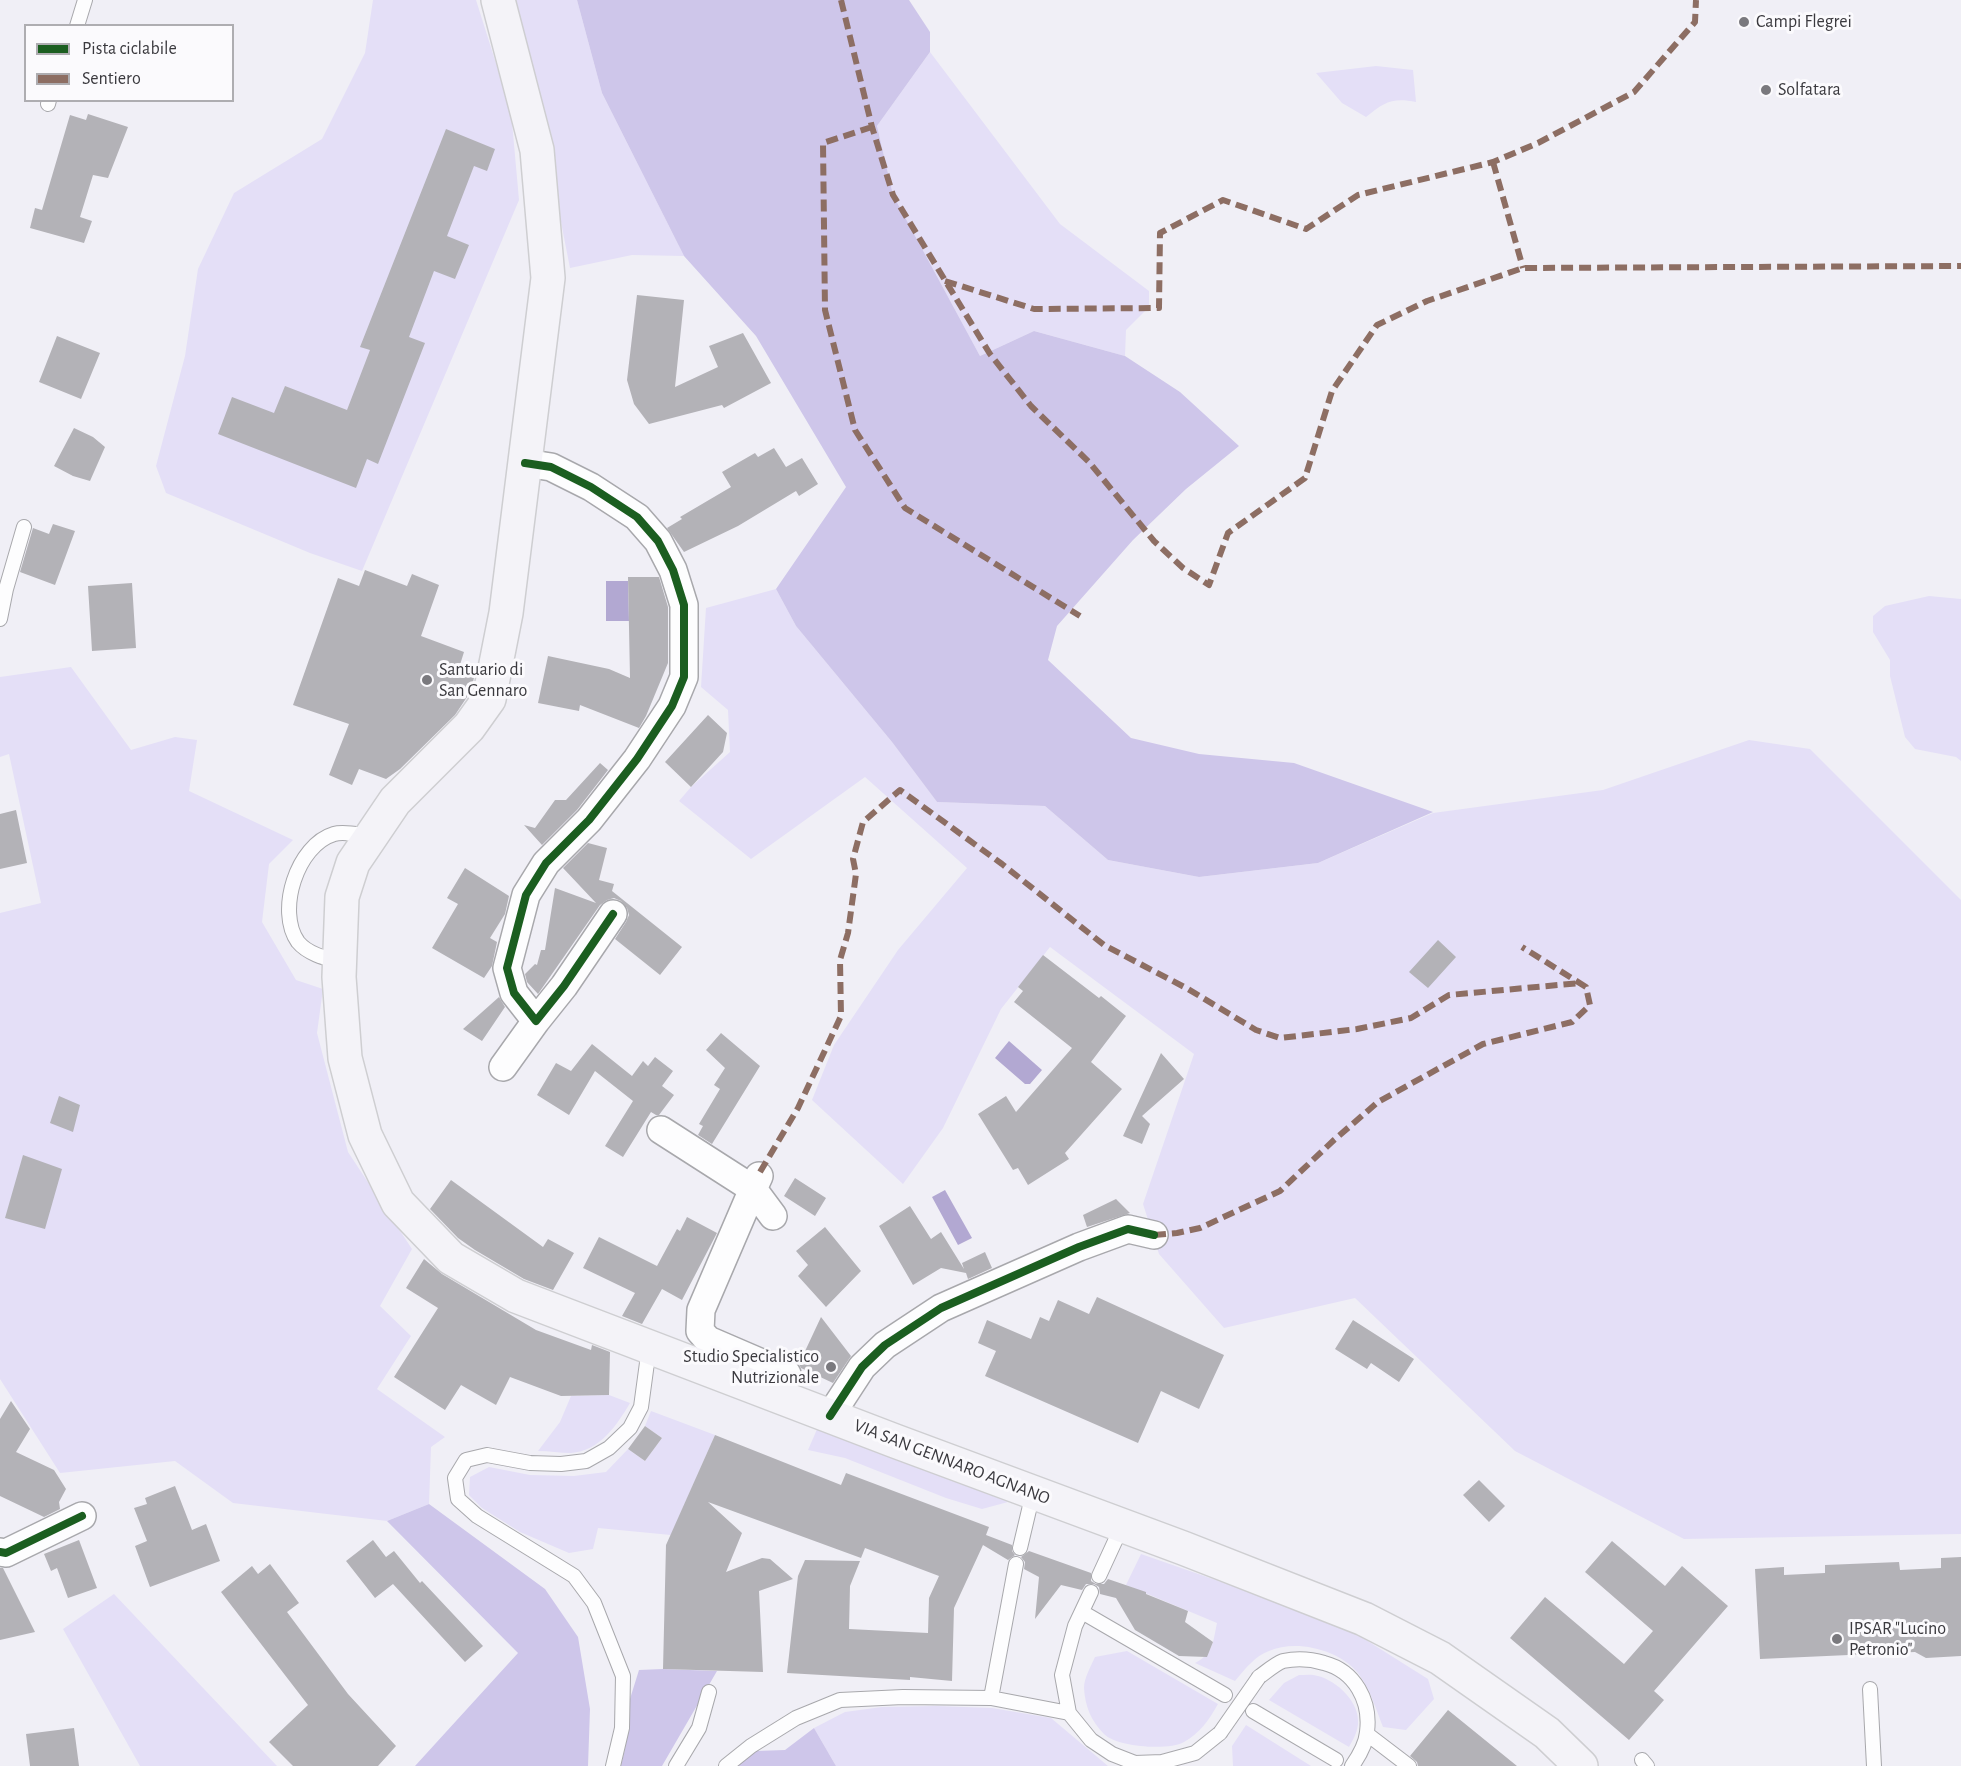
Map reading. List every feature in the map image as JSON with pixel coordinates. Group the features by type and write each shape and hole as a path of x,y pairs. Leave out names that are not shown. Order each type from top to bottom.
{"main road":[{"name":"VIA SAN GENNARO AGNANO","path":"498,0 537,150 548,278 506,613 489,699 469,727 395,801 353,863 342,897 339,977 345,1058 365,1135 398,1203 451,1258 516,1296 1365,1619 1440,1658 1546,1733 1581,1766"}],"street":[{"path":"525,463 551,467 591,487 637,517 658,541 673,570 684,605 684,677 672,706 637,759 589,820 546,862 526,895 507,968 514,993 537,1021"},
{"path":"503,1068 564,986 613,914"},
{"path":"661,1130 757,1180 773,1216"},
{"path":"757,1180 701,1310 700,1331 708,1340 787,1374 777,1396"},
{"path":"830,1416 862,1367 885,1345 941,1308 1079,1247 1128,1229 1154,1235"},
{"path":"0,1552 6,1553 82,1516"}],"lane":[{"path":"78,24 85,0"},
{"path":"0,619 24,527"},
{"path":"340,962 318,956 299,942 290,921 289,895 300,866 324,839 336,833 371,836"},
{"path":"613,1766 622,1728 623,1676 594,1603 574,1576 477,1516 458,1499 455,1478 465,1460 487,1455 530,1463 561,1464 586,1461 609,1448 630,1428 641,1407 649,1348"},
{"path":"1020,1548 1033,1493"},
{"path":"1099,1576 1123,1526"},
{"path":"991,1698 1016,1564"},
{"path":"1091,1592 1075,1626 1062,1675 1069,1713 1091,1740 1112,1754 1135,1763 1162,1762 1195,1753 1220,1733 1259,1677 1281,1662 1308,1659 1334,1665 1353,1678 1365,1700 1367,1734 1356,1761"},
{"path":"1082,1612 1225,1695"},
{"path":"1870,1689 1874,1766"},
{"path":"676,1766 699,1728 709,1692"},
{"path":"726,1766 751,1746 796,1718 840,1700 903,1696 991,1698 1069,1713"},
{"path":"1253,1711 1336,1760"},
{"path":"1546,1733 1572,1766"},
{"path":"1367,1734 1410,1766"}],"shaded area":[{"path":"373,0 476,0 511,111 519,200 362,571 310,553 166,493 156,466 185,356 198,269 234,193 322,139 365,53"},
{"path":"510,0 577,0 602,93 684,256 632,255 570,268 530,64"},
{"path":"577,0 909,0 930,32 930,52 877,126 893,195 980,356 1034,331 1125,356 1180,392 1239,446 1186,489 1133,540 1057,626 1048,660 1131,738 1199,754 1294,763 1433,812 1318,863 1199,877 1108,860 1045,806 937,802 892,742 796,626 776,589 846,487 756,336 684,256 602,93"},
{"path":"930,52 1060,224 1149,291 1149,307 1126,330 1125,356 1034,331 980,356 893,195 877,126"},
{"path":"1376,66 1413,70 1416,102 1401,100 1389,102 1366,117 1342,103 1316,73"},
{"path":"606,581 628,581 629,621 606,621"},
{"path":"776,589 796,626 892,742 937,802 1045,806 1108,860 1199,877 1318,863 1433,813 1603,790 1749,740 1810,749 1961,900 1961,1534 1684,1539 1515,1451 1355,1298 1224,1328 1159,1254 1143,1204 1194,1054 1050,947 1001,1009 943,1128 903,1184 812,1100 834,1045 898,950 967,868 865,777 751,859 679,801 730,752 728,710 701,687 706,608"},
{"path":"1929,596 1961,599 1961,761 1956,757 1915,749 1905,737 1890,676 1890,660 1873,632 1873,616 1885,606"},
{"path":"71,667 131,750 175,737 197,740 189,791 293,840 269,864 262,922 296,980 323,989 317,1033 348,1152 412,1249 380,1306 411,1336 377,1389 445,1437 431,1447 429,1504 387,1521 233,1503 175,1461 60,1473 0,1379 0,913 41,903 9,754 0,757 0,677"},
{"path":"1009,1041 1042,1070 1030,1084 1025,1084 995,1058"},
{"path":"945,1190 972,1238 958,1245 932,1197"},
{"path":"609,1395 630,1403 613,1428 599,1442 571,1453 538,1451 560,1422 571,1396"},
{"path":"651,1411 715,1435 671,1535 598,1528 593,1549 569,1553 520,1532 482,1508 469,1495 470,1477 489,1467 530,1475 574,1476 606,1472 628,1449 645,1461 662,1438 645,1426"},
{"path":"818,1427 1008,1502 982,1509 946,1498 845,1458 808,1450"},
{"path":"429,1504 545,1589 578,1637 590,1709 588,1766 415,1766 518,1653 387,1521"},
{"path":"1141,1554 1296,1608 1358,1635 1428,1679 1434,1699 1406,1730 1383,1727 1369,1692 1358,1673 1340,1658 1329,1653 1292,1646 1269,1651 1250,1663 1235,1681 1195,1663 1209,1651 1217,1623 1126,1585"},
{"path":"114,1594 277,1766 140,1766 63,1629"},
{"path":"1127,1651 1218,1704 1204,1726 1195,1735 1177,1745 1155,1747 1131,1745 1104,1734 1087,1707 1084,1684 1095,1657"},
{"path":"639,1670 717,1671 662,1766 621,1766 625,1749 629,1702"},
{"path":"1299,1675 1313,1675 1325,1679 1340,1688 1351,1700 1358,1716 1358,1724 1349,1747 1269,1700 1284,1683"},
{"path":"882,1707 992,1708 1051,1718 1108,1766 836,1766 814,1728 845,1712"},
{"path":"1246,1725 1311,1766 1233,1766 1232,1746"},
{"path":"814,1728 836,1766 735,1766 755,1751 785,1750"}],"building":[{"path":"88,114 128,127 108,178 93,175 80,217 92,221 84,243 30,228 35,208 42,210 70,115 86,120"},
{"path":"446,129 495,149 487,171 474,166 447,236 469,245 455,279 434,271 409,337 425,343 378,464 367,459 356,488 218,434 232,397 274,413 285,386 347,410 370,350 360,347"},
{"path":"637,295 684,300 675,387 718,367 709,346 743,333 771,383 724,408 722,405 649,424 634,404 627,380"},
{"path":"57,336 100,353 81,399 39,382"},
{"path":"74,428 93,437 105,447 90,481 73,476 54,466"},
{"path":"774,448 786,467 802,458 818,484 799,496 796,491 738,526 684,552 667,528 682,519 680,517 731,487 722,472 755,453 758,457"},
{"path":"53,524 75,531 55,585 20,572 33,528 49,534"},
{"name":"Santuario di San Gennaro","path":"365,570 407,586 412,574 439,585 421,636 464,652 459,668 475,673 471,691 455,715 400,769 386,779 359,769 352,785 329,775 349,724 293,705 338,578 359,586"},
{"path":"628,577 659,577 668,607 668,663 639,728 580,705 579,711 538,703 548,656 609,669 630,678"},
{"path":"132,583 136,648 92,651 88,586"},
{"path":"708,715 727,733 723,752 691,787 665,762"},
{"path":"600,763 608,770 577,810 542,845 524,825 535,828 555,800 566,800"},
{"path":"16,810 27,863 0,869 0,814"},
{"path":"588,843 607,848 599,880 614,884 612,891 682,947 660,975 615,939 629,915 621,901 614,898 607,900 600,905 538,994 527,982 525,974 535,964 537,965 541,950 545,950 555,888 596,903 563,868"},
{"path":"465,868 509,896 505,914 490,938 497,942 492,966 484,978 432,948 458,904 447,898"},
{"path":"1438,940 1456,957 1428,988 1409,972"},
{"path":"1043,955 1126,1016 1091,1062 1122,1089 1065,1153 1069,1159 1028,1185 1018,1168 1013,1170 978,1114 1006,1096 1016,1112 1072,1048 1014,1002 1023,991 1018,987"},
{"path":"499,997 505,1007 482,1041 463,1029"},
{"path":"721,1033 760,1066 712,1144 698,1135 703,1126 699,1124 720,1089 714,1085 725,1068 706,1050"},
{"path":"592,1044 632,1076 643,1061 648,1066 655,1057 673,1071 662,1086 674,1095 659,1115 651,1112 623,1157 605,1146 633,1101 595,1071 569,1115 537,1095 556,1063 571,1071"},
{"path":"1161,1053 1184,1079 1142,1116 1150,1124 1142,1144 1123,1136"},
{"path":"59,1096 80,1105 73,1132 50,1123"},
{"path":"23,1155 62,1169 45,1229 5,1218"},
{"path":"795,1178 826,1198 815,1216 784,1196"},
{"path":"451,1180 543,1247 548,1239 574,1253 553,1290 524,1279 475,1250 458,1238 430,1209"},
{"path":"1116,1199 1130,1213 1087,1227 1083,1215"},
{"path":"910,1206 931,1239 941,1232 964,1269 962,1263 985,1252 992,1268 968,1279 966,1273 941,1268 913,1285 879,1226"},
{"path":"687,1217 717,1233 682,1300 662,1289 642,1324 622,1316 635,1293 583,1268 599,1237 657,1266 677,1229 680,1231"},
{"path":"825,1227 861,1271 826,1307 798,1276 808,1265 796,1251"},
{"path":"424,1259 442,1274 536,1330 591,1350 592,1345 610,1352 609,1395 561,1396 510,1377 496,1405 461,1385 445,1410 394,1377 438,1308 406,1288"},
{"path":"1097,1297 1224,1355 1199,1409 1161,1391 1138,1443 985,1376 996,1351 978,1343 987,1320 1031,1339 1040,1317 1049,1321 1058,1300 1089,1314"},
{"path":"821,1317 851,1356 833,1383 801,1368 799,1364"},
{"path":"1353,1320 1414,1359 1399,1382 1371,1363 1367,1369 1335,1349"},
{"path":"11,1401 30,1429 16,1452 54,1470 66,1489 59,1502 60,1509 44,1517 0,1496 0,1419"},
{"path":"645,1426 662,1438 645,1461 628,1449"},
{"path":"715,1435 841,1485 846,1473 989,1527 986,1535 1012,1545 1015,1555 1008,1560 983,1545 954,1608 952,1681 910,1677 910,1680 787,1673 798,1576 805,1560 860,1561 850,1586 849,1629 928,1633 929,1598 939,1576 865,1548 861,1558 708,1502 742,1533 726,1572 762,1558 770,1559 793,1579 759,1591 763,1672 663,1669 666,1545"},
{"path":"1479,1480 1505,1506 1489,1522 1463,1495"},
{"path":"175,1486 192,1530 206,1524 220,1561 150,1587 135,1546 147,1541 134,1508 147,1504 145,1498"},
{"path":"79,1540 97,1588 68,1598 57,1568 51,1571 44,1554"},
{"path":"373,1540 386,1557 394,1551 420,1583 422,1581 483,1646 465,1662 393,1584 375,1598 346,1561"},
{"path":"1612,1541 1665,1586 1682,1566 1728,1606 1654,1691 1664,1700 1629,1740 1510,1638 1545,1597 1624,1664 1653,1631 1585,1572"},
{"path":"1029,1551 1091,1573 1091,1581 1096,1584 1104,1584 1108,1579 1146,1592 1146,1594 1188,1611 1185,1622 1213,1642 1207,1657 1179,1656 1135,1630 1116,1598 1100,1594 1099,1587 1094,1584 1086,1584 1082,1590 1061,1585 1035,1619 1039,1577 1024,1569 1025,1562 1021,1557"},
{"path":"1961,1557 1961,1656 1926,1658 1915,1652 1760,1659 1755,1569 1784,1567 1784,1575 1825,1573 1825,1565 1899,1562 1900,1570 1941,1568 1941,1558"},
{"path":"270,1564 299,1603 287,1612 348,1694 396,1746 378,1766 293,1766 269,1742 308,1705 221,1592 252,1566 258,1574"},
{"path":"0,1568 3,1568 35,1632 0,1640"},
{"path":"1448,1710 1517,1766 1418,1766 1410,1756"},
{"path":"74,1728 79,1766 30,1766 26,1734"}],"marked path":[{"path":"841,0 872,127 893,195 990,354 1031,406 1089,462 1154,541 1183,568 1209,585 1228,533 1305,478 1332,391 1377,325 1427,301 1523,268 1961,266"},
{"path":"945,281 1034,309 1159,308 1160,233 1223,200 1306,229 1358,195 1493,162 1538,143 1634,92 1695,22 1696,0"},
{"path":"872,127 823,143 825,310 855,430 905,508 1080,616"},
{"path":"1493,162 1523,268"},
{"path":"760,1172 798,1108 841,1016 840,960 848,933 856,874 853,859 863,822 900,790 1002,864 1104,945 1188,989 1256,1030 1280,1038 1357,1029 1411,1018 1449,995 1580,983"},
{"path":"1154,1235 1200,1228 1280,1191 1378,1102 1483,1044 1572,1022 1590,1005 1586,987 1522,947"}],"cycle path":[{"path":"525,463 551,467 591,487 637,517 658,541 673,570 684,605 684,677 672,706 637,759 589,820 546,863 526,895 507,968 514,993 536,1021 564,986 613,914"},
{"path":"830,1416 862,1367 885,1345 941,1308 1079,1247 1128,1229 1154,1235"},
{"path":"0,1552 6,1553 82,1516"}],"place":[{"name":"Campi Flegrei","path":"1744,22"},
{"name":"Solfatara","path":"1766,90"},
{"name":"Santuario di San Gennaro","path":"427,680"},
{"name":"Studio Specialistico Nutrizionale","path":"831,1367"},
{"name":"IPSAR \"Lucino Petronio\"","path":"1837,1639"}]}
